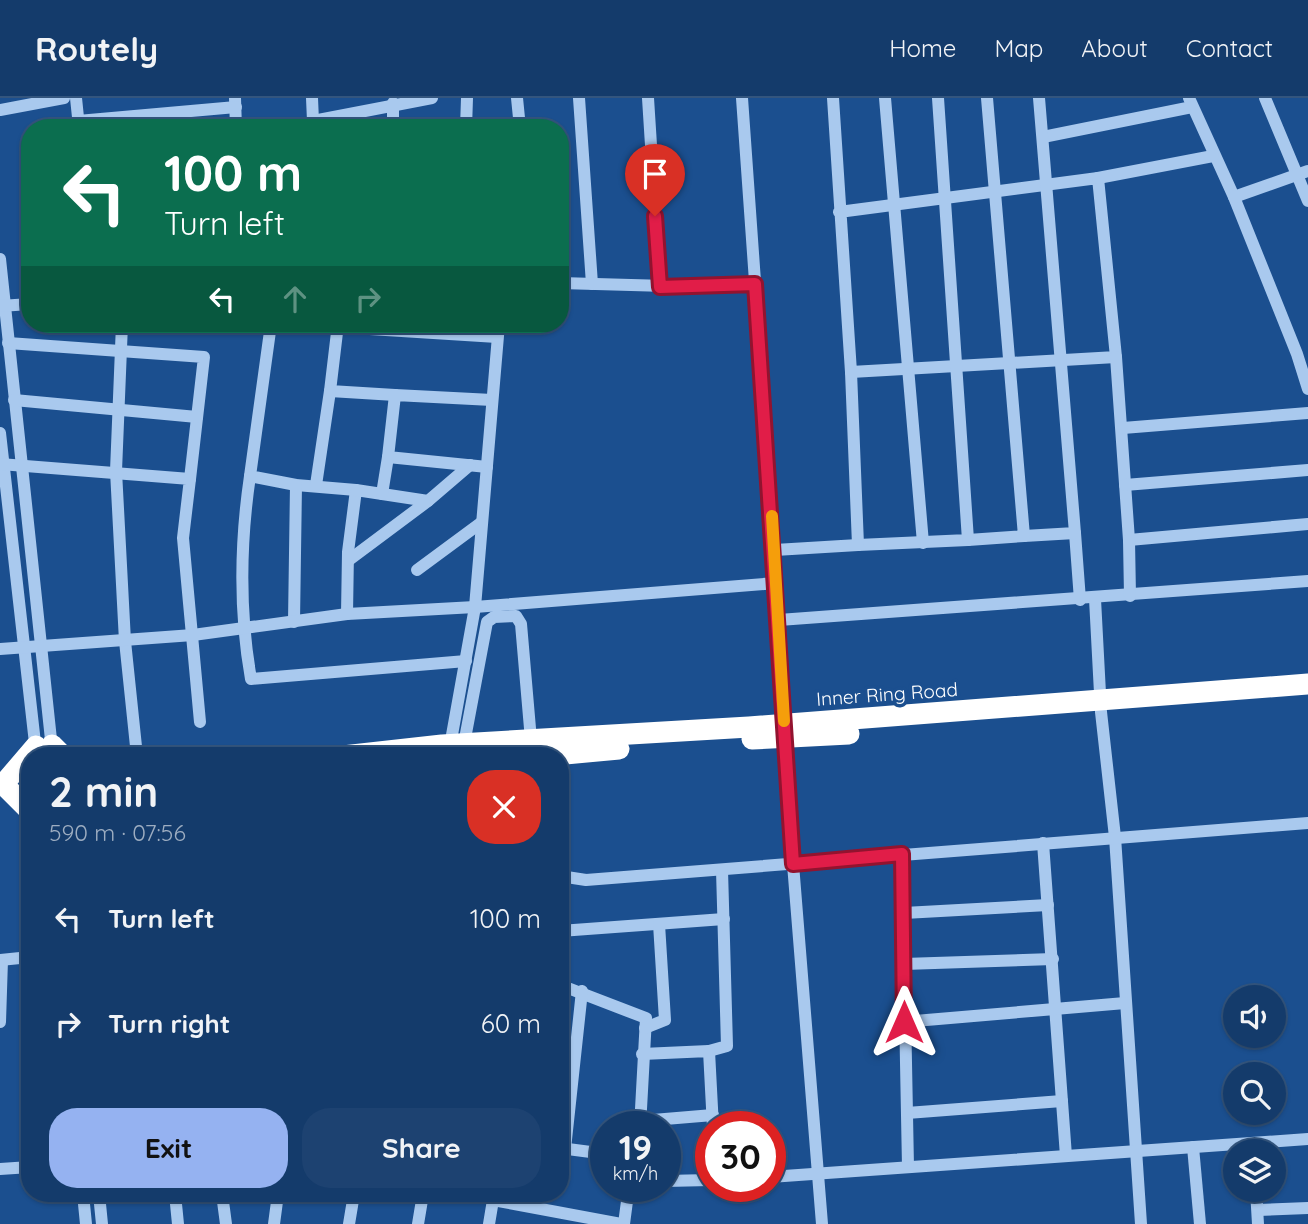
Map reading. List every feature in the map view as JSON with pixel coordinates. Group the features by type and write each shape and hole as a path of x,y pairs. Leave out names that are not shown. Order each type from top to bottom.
{"highway":[{"name":"Inner Ring Road","path":"552,747 784,732 1308,684"},
{"name":"Inner Ring Road","path":"1101,705 1308,698"},
{"name":"Inner Ring Road","path":"436,747 510,747"},
{"path":"21,772 4,785 21,802"}],"street":[{"path":"0,110 64,98"},
{"path":"76,98 78,119"},
{"path":"312,98 313,119"},
{"path":"332,119 393,103 432,98"},
{"path":"466,119 467,98"},
{"path":"517,98 519,119"},
{"path":"579,98 592,284"},
{"path":"648,98 660,287"},
{"path":"742,98 775,550 793,864 821,1224"},
{"path":"833,98 858,545"},
{"path":"885,98 923,543"},
{"path":"938,98 968,540"},
{"path":"988,98 993,190 1024,536"},
{"path":"1039,98 1063,360 1080,600"},
{"path":"1265,98 1303,173 1308,201"},
{"path":"120,119 235,102"},
{"path":"393,103 393,119"},
{"path":"1043,136 1191,103 1302,352 1308,389"},
{"path":"839,212 1098,178 1213,156"},
{"path":"1234,197 1303,173"},
{"path":"1098,178 1123,428 1130,596"},
{"path":"0,259 2,305 21,465 33,645"},
{"path":"569,283 660,287 755,284"},
{"path":"2,305 21,304"},
{"path":"122,333 121,411 116,471 125,641 136,747"},
{"path":"270,333 243,521 242,629 250,679 466,660"},
{"path":"316,485 337,333"},
{"path":"436,333 497,338"},
{"path":"457,745 475,607 498,333"},
{"path":"8,343 204,357 183,538 200,722"},
{"path":"850,372 1115,357"},
{"path":"330,391 492,400"},
{"path":"382,494 395,395"},
{"path":"14,400 197,417"},
{"path":"1123,428 1308,413"},
{"path":"0,433 2,464 47,747"},
{"path":"388,457 487,467"},
{"path":"2,464 190,479"},
{"path":"349,560 470,466"},
{"path":"1125,485 1308,470"},
{"path":"250,476 296,485 316,485 428,501"},
{"path":"294,622 296,485"},
{"path":"347,614 356,490"},
{"path":"417,570 482,522"},
{"path":"1129,540 1308,524"},
{"path":"775,550 1075,533"},
{"path":"779,620 1095,599 1308,581"},
{"path":"0,649 193,635 347,614 475,607 776,583"},
{"path":"1095,599 1101,705 1115,837 1140,1224"},
{"path":"457,745 487,622 494,617 516,617 521,624 537,747"},
{"path":"569,877 586,880 632,874 722,870 1308,823"},
{"path":"1043,843 1066,1156"},
{"path":"902,854 908,1167"},
{"path":"642,1054 709,1051 727,1046 722,870"},
{"path":"904,914 1048,905"},
{"path":"569,930 724,919"},
{"path":"645,1028 665,1020 659,924"},
{"path":"0,1022 1,960 21,958"},
{"path":"904,964 1053,958"},
{"path":"569,987 646,1018 640,1111"},
{"path":"569,1099 582,991"},
{"path":"904,1022 1125,1003"},
{"path":"709,1051 712,1111"},
{"path":"907,1113 1062,1101"},
{"path":"1286,1142 1308,1139"},
{"path":"1193,1147 1200,1224"},
{"path":"786,1176 1135,1150 1223,1147"},
{"path":"569,1150 590,1152"},
{"path":"0,1169 21,1168"},
{"path":"84,1202 86,1224"},
{"path":"100,1202 102,1224"},
{"path":"176,1202 178,1224"},
{"path":"223,1202 226,1224"},
{"path":"274,1224 277,1202"},
{"path":"349,1224 353,1202"},
{"path":"418,1224 422,1202"},
{"path":"489,1224 493,1202"},
{"path":"518,1202 622,1224 626,1202"},
{"path":"1257,1202 1258,1224"},
{"path":"1258,1210 1308,1208"}],"slow traffic":[{"path":"772,516 784,721"}],"route":[{"path":"655,216 660,287 755,284 793,864 902,854 904,1022"}]}
